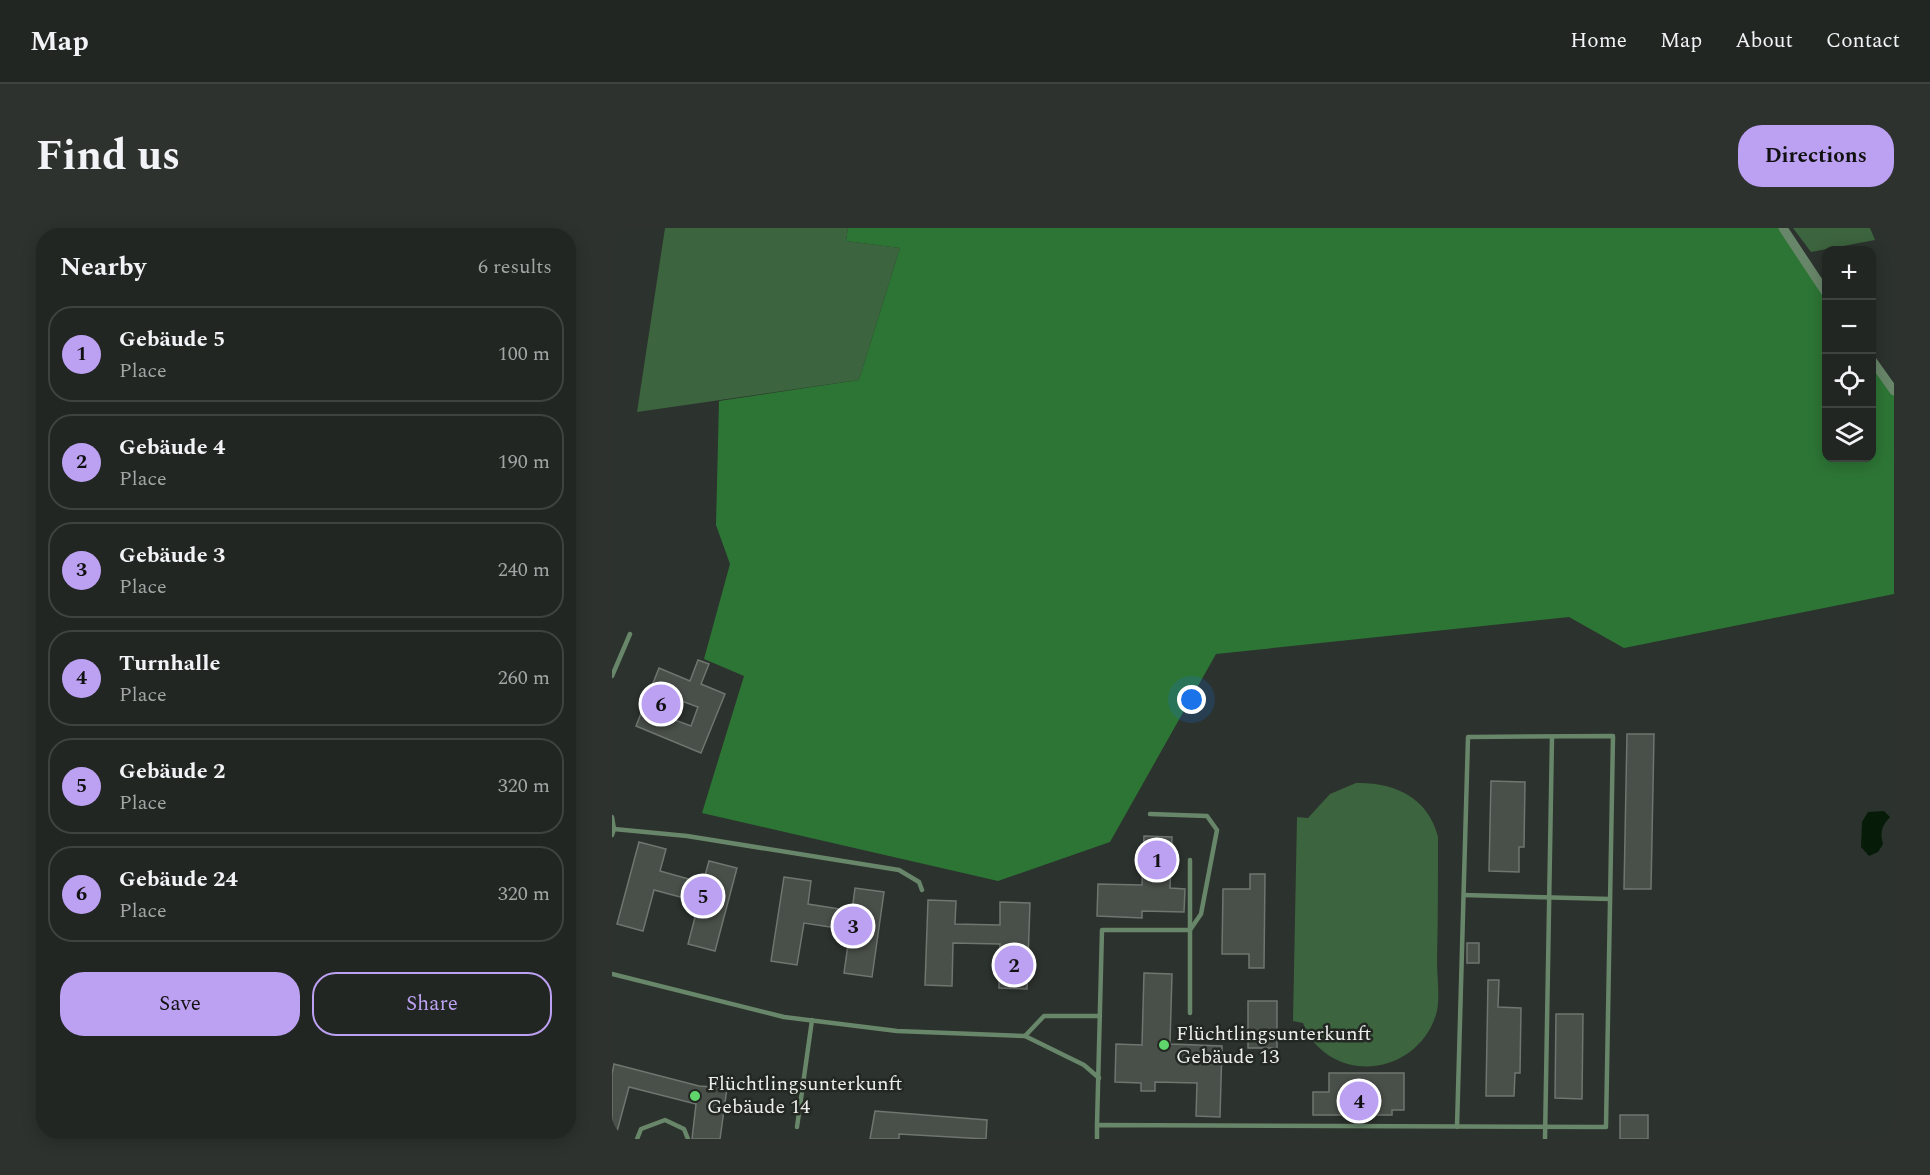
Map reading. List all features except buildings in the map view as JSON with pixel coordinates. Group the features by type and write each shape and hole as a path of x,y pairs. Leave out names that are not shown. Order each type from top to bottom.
{"street":[{"path":"1783,228 1822,286"},
{"path":"1876,366 1894,391"}],"lane":[{"path":"612,676 630,634"},
{"path":"1097,1125 1457,1127 1606,1127 1613,736 1468,737 1457,1127"},
{"path":"1545,1139 1552,737"},
{"path":"1150,814 1207,816 1217,830 1201,914 1190,930"},
{"path":"612,817 613,832 746,845 900,870 919,882 922,890"},
{"path":"1190,860 1190,1013"},
{"path":"1464,895 1610,900"},
{"path":"1097,1139 1102,930 1190,930"},
{"path":"612,974 784,1017 897,1030 1025,1036 1084,1065 1098,1078"},
{"path":"1025,1036 1044,1016 1100,1016"},
{"path":"797,1127 812,1020"},
{"path":"637,1139 641,1129 665,1120 684,1129 688,1139"}],"green space":[{"path":"665,228 848,228 846,241 900,248 859,380 637,412"},
{"path":"848,228 1782,228 1822,287 1822,462 1876,462 1876,365 1894,391 1894,594 1624,648 1569,617 1216,654 1110,842 998,881 702,813 744,676 704,659 730,564 716,525 719,401 859,380 900,248 846,241"},
{"path":"1793,228 1870,228 1875,240 1843,246 1822,246 1822,250 1811,252"},
{"path":"1356,783 1383,785 1408,795 1426,812 1438,837 1437,1011 1426,1035 1408,1054 1384,1064 1371,1066 1349,1064 1332,1057 1311,1039 1303,1023 1293,1021 1297,817 1308,818 1330,794"}],"shaded area":[{"path":"1884,811 1890,817 1882,830 1883,844 1878,852 1869,856 1861,847 1862,822 1868,812"}],"place":[{"name":"Gebäude 24","path":"661,704"},
{"name":"Gebäude 5","path":"1157,860"},
{"name":"Gebäude 2","path":"703,896"},
{"name":"Gebäude 3","path":"853,926"},
{"name":"Gebäude 4","path":"1014,965"},
{"name":"Flüchtlingsunterkunft Gebäude 13","path":"1164,1045"},
{"name":"Flüchtlingsunterkunft Gebäude 14","path":"695,1096"},
{"name":"Turnhalle","path":"1359,1101"}]}
